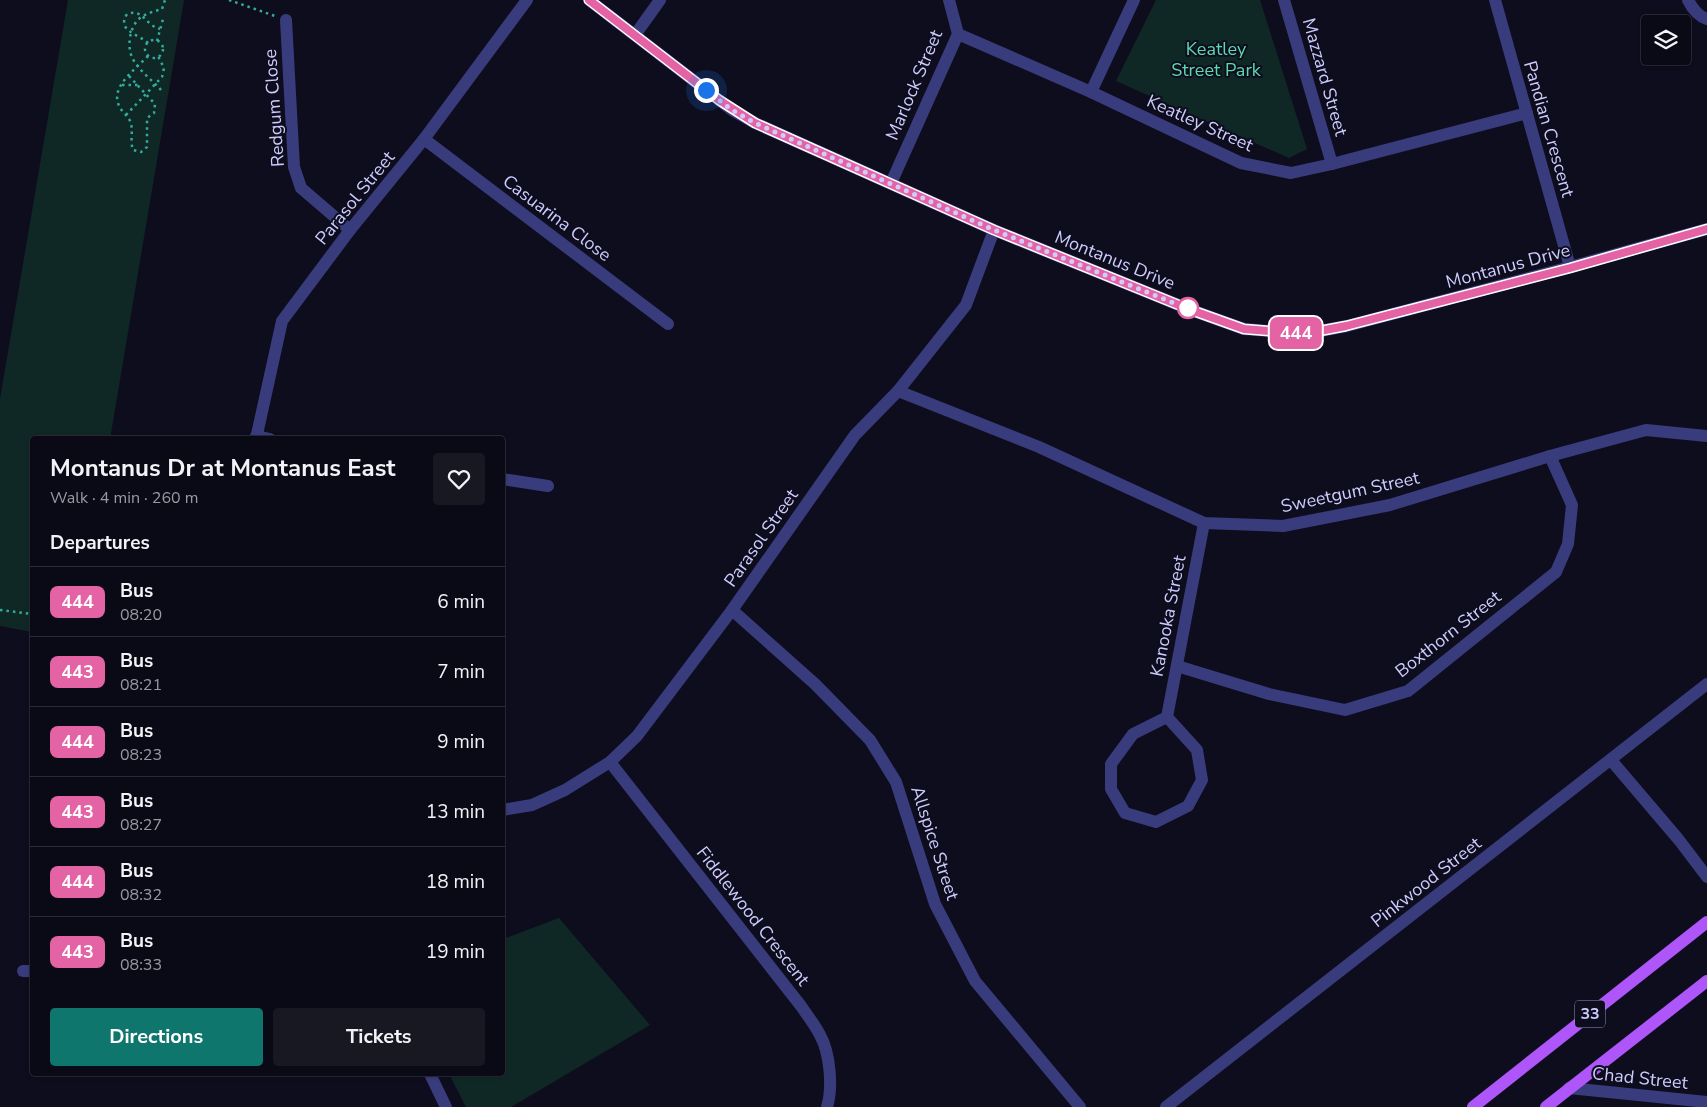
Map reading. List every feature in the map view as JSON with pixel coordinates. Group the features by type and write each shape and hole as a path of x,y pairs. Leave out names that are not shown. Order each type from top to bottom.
{"main road":[{"name":"33","path":"1473,1107 1707,922"},
{"name":"33","path":"1546,1107 1707,981"}],"street":[{"name":"Parasol Street","path":"256,436 282,321 350,230 424,139 527,0"},
{"name":"Montanus Drive","path":"589,0 732,110 755,123 994,230 1244,329 1304,334 1346,326 1570,268 1707,229"},
{"path":"635,35 660,0"},
{"name":"Marlock Street","path":"891,183 958,34 949,0"},
{"path":"1091,92 1134,0"},
{"name":"Mazzard Street","path":"1284,0 1332,164"},
{"name":"Pandian Crescent","path":"1495,0 1570,268"},
{"path":"1688,0 1692,8 1702,18 1707,19"},
{"name":"Redgum Close","path":"286,20 294,167 301,188 350,230"},
{"name":"Keatley Street","path":"958,34 1091,92 1240,164 1291,173 1527,113"},
{"name":"Casuarina Close","path":"424,139 668,324"},
{"name":"Parasol Street","path":"505,810 532,805 565,790 610,762 637,736 732,610 856,435 898,391 966,305 994,230"},
{"name":"Sweetgum Street","path":"898,391 1039,447 1204,523 1283,526 1390,505 1550,456 1646,430 1707,436"},
{"name":"Boxthorn Street","path":"1176,666 1269,694 1345,710 1408,690 1556,572 1568,544 1572,505 1550,456"},
{"path":"505,479 548,486"},
{"name":"Kanooka Street","path":"1167,717 1204,523"},
{"name":"Allspice Street","path":"732,610 815,684 870,740 896,782 935,904 975,981 1080,1107"},
{"name":"Pinkwood Street","path":"1166,1107 1707,684"},
{"path":"1167,717 1197,750 1202,780 1188,806 1156,822 1125,813 1110,788 1110,764 1134,734 1167,717"},
{"path":"1611,760 1679,840 1707,877"},
{"name":"Fiddlewood Crescent","path":"610,762 801,1006 821,1036 830,1068 830,1099 827,1107"},
{"path":"431,1076 446,1107"},
{"name":"Chad Street","path":"1569,1088 1707,1102"}],"path":[{"path":"161,90 138,67 129,50 131,33 134,26 143,16 162,9 165,0"},
{"path":"229,0 286,20"},
{"path":"148,43 125,28 124,23 127,14 136,12 143,16 150,24 160,29"},
{"path":"157,41 148,43 145,49 148,56 154,58 161,54 162,48 157,41 163,20"},
{"path":"129,76 153,101 155,108 154,113 147,118 146,132 148,144 144,150 137,152 133,150 132,146 130,119 117,101 117,95 121,85 129,76 148,56"},
{"path":"126,115 164,73 162,62 158,56"},
{"path":"121,85 138,84"},
{"path":"0,610 30,614"}],"green space":[{"path":"68,0 184,0 111,436 30,436 30,632 0,626 0,399"},
{"name":"Keatley Street Park","path":"1156,0 1260,0 1307,149 1289,158 1116,81"},
{"path":"559,918 650,1025 511,1107 466,1107 450,1076 505,1076 505,938"}],"bus line":[{"name":"444","path":"589,0 732,110 755,123 994,230 1191,310 1244,329 1304,334 1346,326 1570,268 1707,229"}],"route":[{"path":"706,90 732,110 755,123 994,230 1191,310 1188,308"}]}
